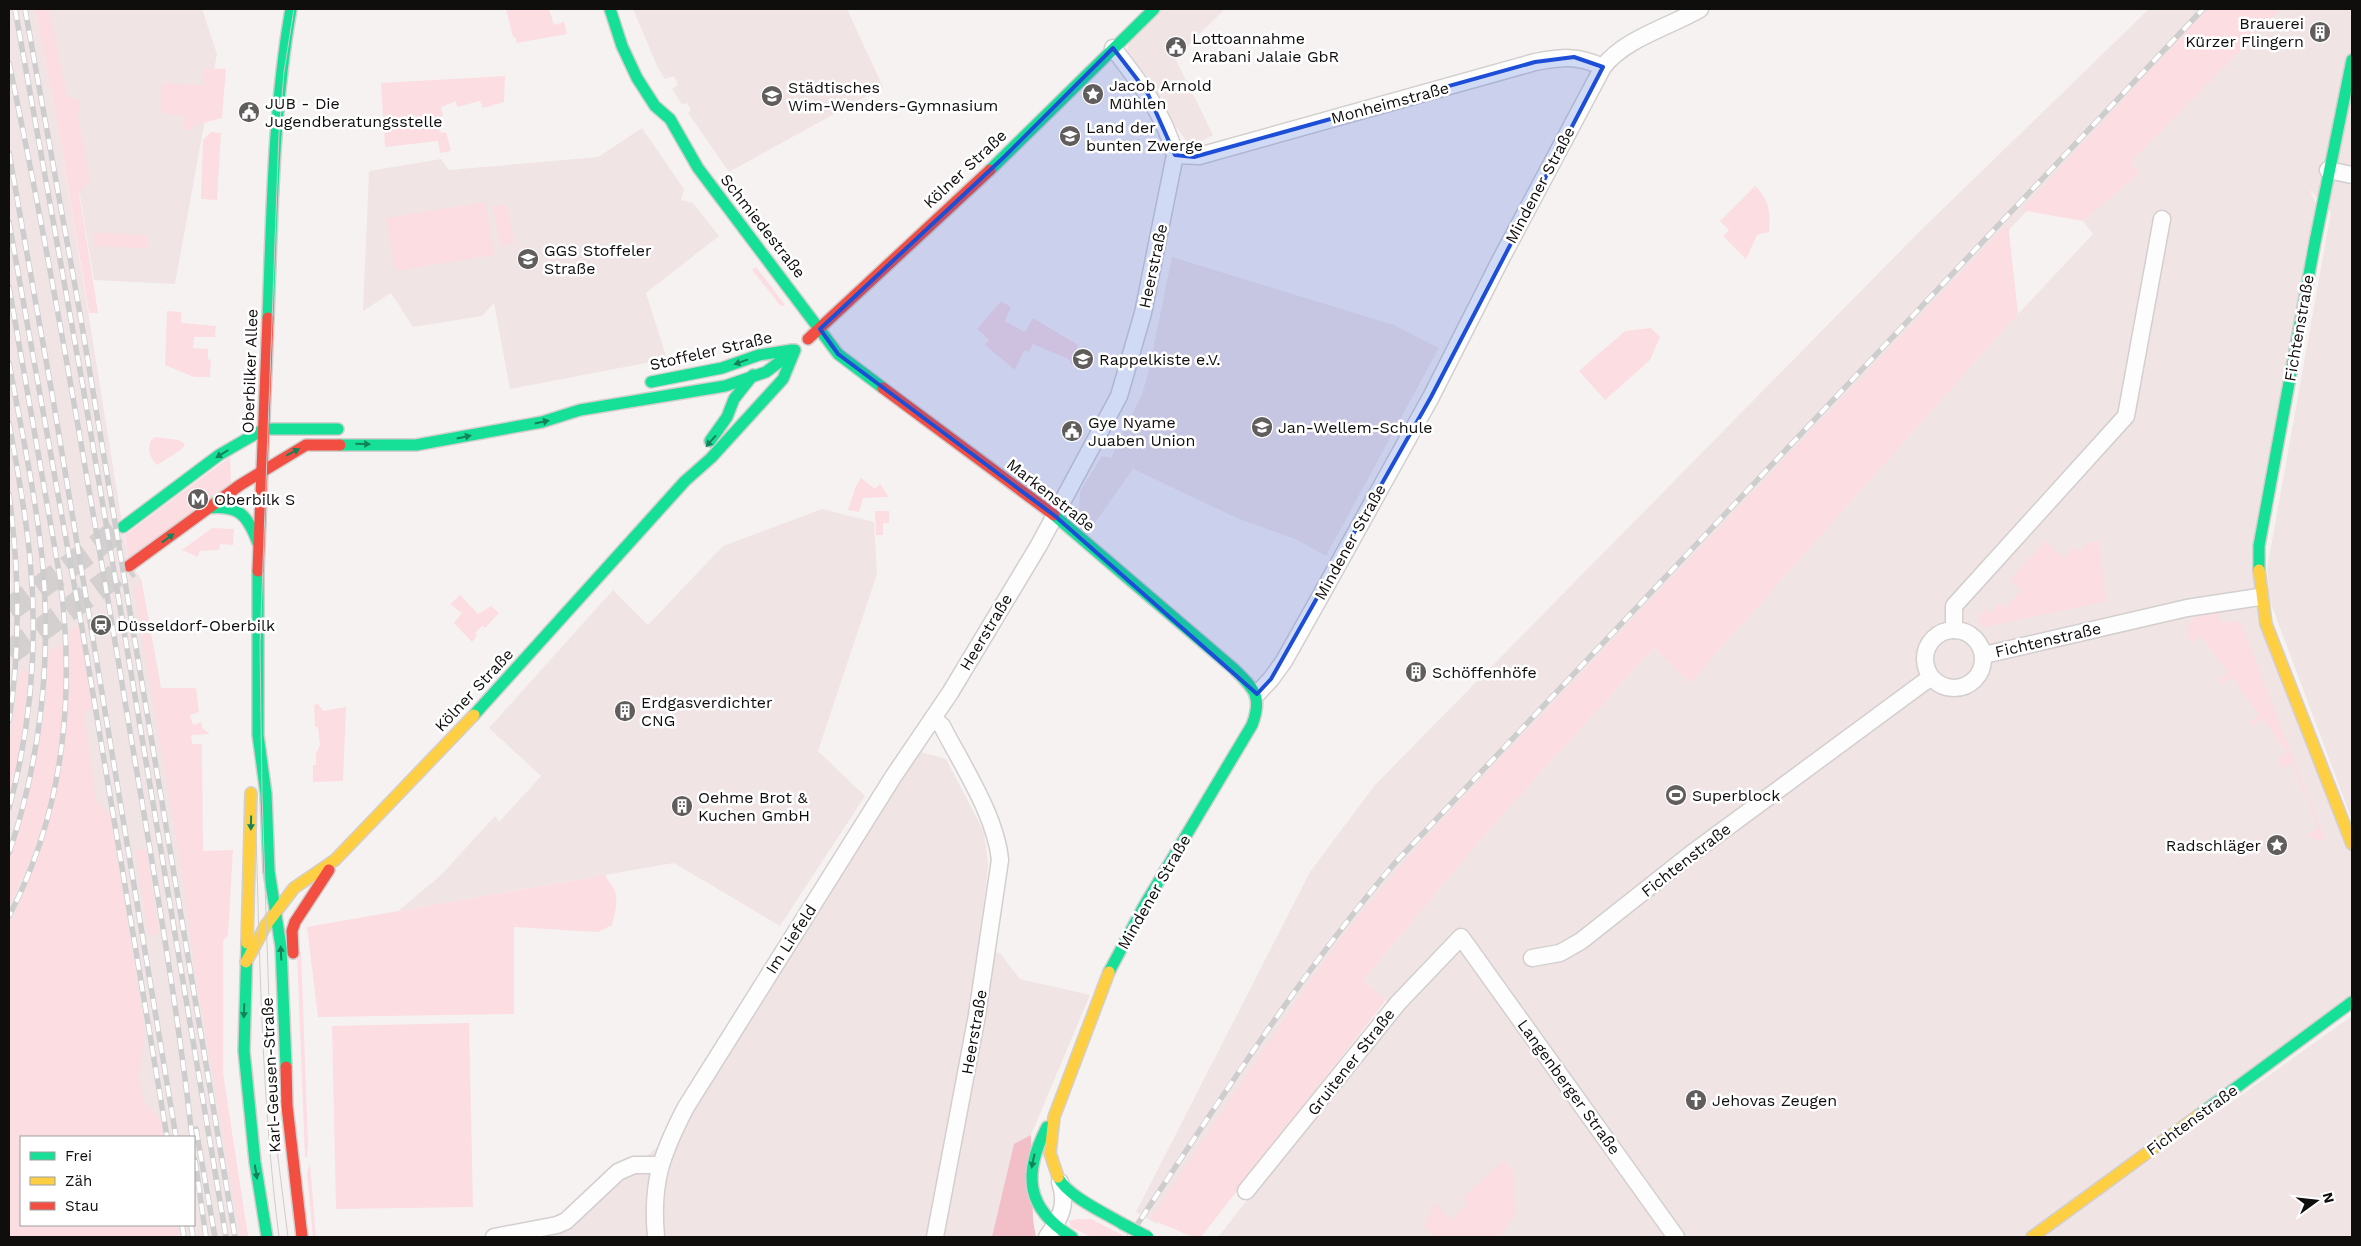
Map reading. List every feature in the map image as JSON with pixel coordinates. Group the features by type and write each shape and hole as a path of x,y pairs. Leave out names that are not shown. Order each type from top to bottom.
{"main road":[{"name":"Oberbilker Allee","path":"269,871 266,794 258,735 260,548 278,105 291,9"},
{"name":"Schmiedestraße","path":"610,9 626,56 655,106 660,126 682,143 704,176 820,329"},
{"name":"Kölner Straße","path":"685,481 703,450 728,417 734,400 762,362 795,350 848,304 894,258 1004,157 1154,9"},
{"name":"Fichtenstraße","path":"2352,60 2328,170 2259,546 2259,597 2266,624 2352,844"},
{"name":"Markenstraße","path":"820,329 838,354 845,360 1055,516 1234,669 1257,694"},
{"name":"Kölner Straße","path":"276,910 294,888 335,860 485,703 685,481 718,451 783,379 795,350"},
{"name":"Stoffeler Straße","path":"642,383 722,368 760,355 795,350"},
{"name":"Stoffeler Straße","path":"129,566 262,470 306,445 434,443 542,422 580,410 725,386 751,377"},
{"path":"725,386 734,400"},
{"path":"123,527 219,455 264,429 348,429"},
{"path":"207,508 229,506 241,512 254,531 260,548"},
{"name":"Mindener Straße","path":"1053,1228 1037,1206 1032,1191 1031,1176 1036,1148 1054,1117 1104,983 1144,906 1252,725 1259,706 1257,694"},
{"name":"Oberbilker Allee","path":"249,880 251,779 258,735"},
{"path":"294,1176 298,1112 292,931 299,912 335,860"},
{"path":"269,871 294,888"},
{"name":"Karl-Geusen-Straße","path":"269,871 280,947 287,1106 302,1237"},
{"name":"Karl-Geusen-Straße","path":"249,880 244,1035 248,1107 267,1237"},
{"name":"Karl-Geusen-Straße","path":"246,962 276,910"},
{"name":"Fichtenstraße","path":"2032,1237 2352,1002"},
{"name":"Mindener Straße","path":"1054,1117 1050,1153 1054,1170 1060,1182 1078,1197 1110,1215 1119,1223 1148,1237"},
{"path":"1053,1228 1072,1237"}],"street":[{"name":"Mindener Straße","path":"1257,694 1271,680 1284,661 1431,396 1603,67 1625,46 1667,27 1700,9"},
{"path":"1113,48 1146,92 1172,144 1175,155"},
{"name":"Monheimstraße","path":"1175,155 1199,156 1535,62 1574,57 1583,58 1603,67"},
{"name":"Heerstraße","path":"935,1237 978,1015 1000,860 998,842 990,820 942,726 933,718 950,693 1055,516 1119,396 1143,312 1175,155"},
{"path":"2328,170 2352,176"},
{"path":"1931,677 1925,662 1928,646 1939,634 1954,630 1954,606 2126,416 2162,219"},
{"name":"Fichtenstraße","path":"1984,655 2187,608 2259,597"},
{"name":"Fichtenstraße","path":"1532,958 1560,953 1581,941 1699,849 1931,677 1945,687 1962,688 1976,679 1984,664 1984,655 1977,640 1970,634 1954,630"},
{"name":"Im Liefeld","path":"656,1237 655,1199 660,1165 686,1107 893,777 933,718"},
{"name":"Gruitener Straße","path":"1246,1191 1398,1003 1461,937"},
{"name":"Langenberger Straße","path":"1461,937 1676,1237"},
{"path":"494,1237 557,1225 566,1220 618,1172 634,1165 660,1165"},
{"name":"Mindener Straße","path":"1053,1228 1064,1200 1060,1182"},
{"path":"1053,1228 1074,1212 1119,1223"}],"highlighted area":[{"path":"1113,48 1147,92 1175,155 1194,157 1535,62 1574,57 1603,67 1431,397 1271,679 1257,694 1055,516 838,354 820,329 1004,157"}],"shaded area":[{"path":"9,9 35,9 59,131 128,560 141,579 159,675 248,1237 159,1237 157,1226 195,1226 195,1136 143,1136 9,950 9,637 11,584 9,555"},
{"path":"35,9 49,9 67,96 80,101 78,115 90,180 79,193 98,313 89,313 59,131"},
{"path":"49,9 202,9 217,54 175,284 94,280"},
{"path":"506,9 549,9 554,25 564,22 567,34 517,43 515,37 513,37"},
{"name":"Städtisches Wim-Wenders-Gymnasium","path":"633,9 847,9 883,87 729,172 688,113 691,110 687,103 682,105 672,89 678,85 674,76 665,79 658,68"},
{"path":"1161,9 1225,9 1175,58 1213,135 1191,147 1125,59 1130,39"},
{"path":"2149,9 2218,9 1389,885 1169,1193 1157,1224 1136,1212 1310,872 1375,785 1921,230"},
{"path":"2207,9 2281,9 2130,163 2140,173 2083,221 2021,210"},
{"path":"2281,9 2352,9 2352,820 2270,601 2267,569 2331,212 2310,190 2316,204 2253,564 2352,850 2352,997 2027,1237 1218,1237 1388,1021 1386,1000 1363,980 1495,823 1654,648 1690,683 2018,314 2093,234 2083,221 2139,173 2130,163"},
{"path":"203,68 226,69 222,118 196,125 190,130 183,130 184,116 161,113 161,83 203,85"},
{"path":"505,76 504,102 483,108 480,101 457,107 456,101 441,107 443,116 437,118 441,133 446,132 451,151 440,153 438,141 385,147 381,83"},
{"name":"GGS Stoffeler Straße","path":"642,128 684,189 681,200 693,203 719,236 646,293 667,359 510,389 494,303 482,316 413,327 391,293 363,311 369,171 441,159 449,170 598,157"},
{"path":"211,132 221,133 217,200 201,199 203,140"},
{"path":"1755,186 1760,191 1768,207 1770,219 1769,232 1757,235 1746,259 1723,236 1729,230 1720,221"},
{"path":"485,202 494,255 395,271 386,218"},
{"path":"506,204 514,243 501,246 493,206"},
{"path":"2008,223 2018,314 1690,683 1654,648 1495,823 1363,980 1386,1000 1201,1237 1193,1237 1150,1219 1306,987 1346,931 1423,840"},
{"path":"93,232 147,235 147,249 95,246"},
{"name":"Jan-Wellem-Schule","path":"1172,257 1394,325 1439,348 1326,556 1295,539 1239,519 1133,469 1092,527 1079,511 1080,491 1102,456 1111,458 1142,394 1148,374"},
{"path":"756,267 784,306 780,305 752,270"},
{"path":"1001,301 1011,307 1005,321 1025,332 1033,318 1078,345 1073,365 1070,363 1070,360 1033,344 1029,352 1024,350 1015,370 985,345 989,340 977,329"},
{"path":"167,311 181,312 181,323 216,326 215,337 194,337 193,348 208,349 208,359 211,360 210,377 194,377 165,365"},
{"path":"1651,328 1660,337 1650,360 1605,400 1579,371 1625,331"},
{"path":"155,437 178,440 185,444 182,449 157,465 149,451 150,443"},
{"path":"230,457 231,483 128,560 125,535"},
{"path":"861,478 875,489 880,484 889,497 863,498 859,512 848,510 856,486"},
{"path":"822,509 874,522 877,574 818,751 865,796 780,926 674,863 398,911 440,876 495,816 499,822 541,776 489,728 613,590 648,625 723,546"},
{"path":"875,511 889,511 889,523 883,523 883,535 876,535"},
{"path":"212,528 234,529 233,545 220,544 219,550 199,551 198,557 182,550"},
{"path":"2045,541 2064,558 2074,547 2080,552 2089,542 2099,541 2106,601 1983,628 1978,619 1985,609 1991,613 1999,603 2005,608 2021,590 2010,580"},
{"path":"141,579 160,688 196,688 199,712 190,715 193,725 201,722 202,728 210,734 191,735 192,744 202,744 203,851 233,850 228,935 223,941 223,1073 248,1237 241,1237 199,994 179,854 134,588"},
{"path":"460,595 478,614 491,606 499,613 485,628 482,626 475,633 477,636 472,642 454,623 462,613 450,604"},
{"path":"2219,612 2221,623 2240,621 2325,839 2319,841 2310,837 2309,833 2319,829 2293,764 2282,768 2278,759 2287,752 2263,719 2253,726 2250,722 2259,715 2232,678 2222,684 2219,680 2228,673 2201,636 2192,643 2188,635 2188,628 2194,619 2205,614"},
{"path":"79,625 93,708 84,713 96,800 110,815 145,1031 139,1080 144,1102 161,1120 164,1136 20,1136 20,1226 178,1226 180,1237 9,1237 9,926 39,852 59,776 67,723 70,631"},
{"path":"62,642 63,710 54,778 36,844 24,876 9,906 9,861 32,781 44,719 49,652"},
{"path":"28,667 22,731 9,795 9,748 19,676"},
{"path":"318,704 323,711 346,707 343,781 313,782 313,765 316,765 316,754 320,745 318,727 315,727 314,705"},
{"path":"921,752 946,759 984,832 988,865 979,950 1000,953 1020,979 1090,995 1031,1135 993,1237 505,1237 558,1227 674,1134 899,772"},
{"path":"146,849 159,935 149,935 135,850"},
{"path":"605,875 614,889 616,897 612,925 598,932 514,927 514,1014 318,1017 307,927"},
{"path":"297,952 301,952 307,1157 305,1157"},
{"path":"2352,1016 2352,1237 2042,1237"},
{"path":"469,1023 473,1207 336,1209 332,1026"},
{"path":"1031,1135 1033,1220 1036,1237 992,1237 1014,1144"},
{"path":"1504,1161 1513,1171 1516,1213 1500,1237 1435,1237 1424,1227 1435,1202 1450,1220 1468,1204 1463,1197"},
{"path":"310,1163 316,1237 313,1237 307,1173"},
{"path":"1091,1219 1126,1237 1091,1237 1071,1227 1069,1221"}],"tunnel":[{"path":"9,610 123,527"},
{"path":"9,653 129,566"}],"tram line":[{"path":"288,1237 278,1158 271,1062 262,795 260,645 279,133 284,72 294,9"},
{"path":"256,833 265,1086 279,1237"}],"railway":[{"path":"15,9 83,387 226,1237"},
{"path":"25,9 79,308 235,1237"},
{"path":"1129,1237 1289,999 1394,864 2203,9"},
{"path":"9,63 82,446 169,964 192,1136"},
{"path":"9,153 54,405 176,1136"},
{"path":"9,222 82,628 167,1136"},
{"path":"9,287 59,572 66,660 61,748 54,791 43,834 28,876 9,916"},
{"path":"9,363 36,508 45,594 46,632 41,707 36,744 29,781 9,853"},
{"path":"9,423 28,542 33,622 33,653 27,716 23,747 9,808"},
{"path":"9,494 17,579 17,636 9,721"},
{"path":"196,1129 215,1237"},
{"path":"195,1160 206,1237"},
{"path":"182,1226 184,1237"},
{"path":"191,1226 193,1237"}],"traffic: fast":[{"path":"268,318 277,124 280,86 291,9"},
{"path":"610,9 622,46 637,78 655,106 670,119 698,168 838,354 883,388"},
{"path":"990,170 1154,9"},
{"path":"2259,570 2259,546 2315,242 2352,60"},
{"path":"651,382 722,368 759,355 792,350"},
{"path":"474,715 685,481 711,458 783,379 795,350"},
{"path":"340,445 416,445 542,422 580,410 725,386 766,372 794,351"},
{"path":"710,441 727,417 734,399 753,375"},
{"path":"123,527 219,455 264,429 338,429"},
{"path":"207,508 227,508 240,514 250,525 258,543"},
{"path":"1054,515 1234,669 1247,682 1255,694 1257,707 1252,725 1144,906 1109,972"},
{"path":"258,571 258,735 266,794 269,871 281,947 286,1067"},
{"path":"247,943 244,1051 255,1162 267,1237"},
{"path":"2199,1115 2352,1002"},
{"path":"1047,1127 1034,1160 1033,1188 1037,1202 1045,1214 1056,1226 1072,1237"},
{"path":"1058,1177 1069,1191 1123,1224"},
{"path":"1123,1224 1148,1237"}],"traffic: slow":[{"path":"2259,570 2266,624 2352,844"},
{"path":"246,962 266,925 294,888 335,860 474,715"},
{"path":"247,943 251,793"},
{"path":"1058,1177 1050,1153 1054,1117 1109,972"},
{"path":"2032,1237 2199,1115"}],"traffic: jam":[{"path":"808,339 990,170"},
{"path":"258,571 268,318"},
{"path":"883,388 1054,515"},
{"path":"129,566 240,485 306,445 340,445"},
{"path":"293,953 292,931 295,922 329,870"},
{"path":"286,1067 287,1106 302,1237"}],"place":[{"name":"Brauerei Kürzer Flingern","path":"2320,32"},
{"name":"Lottoannahme Arabani Jalaie GbR","path":"1176,47"},
{"name":"Jacob Arnold Mühlen","path":"1093,94"},
{"name":"Städtisches Wim-Wenders-Gymnasium","path":"772,96"},
{"name":"JUB - Die Jugendberatungsstelle","path":"249,112"},
{"name":"Land der bunten Zwerge","path":"1070,136"},
{"name":"GGS Stoffeler Straße","path":"528,259"},
{"name":"Rappelkiste e.V.","path":"1083,359"},
{"name":"Jan-Wellem-Schule","path":"1262,427"},
{"name":"Gye Nyame Juaben Union","path":"1072,431"},
{"name":"Oberbilk S","path":"198,499"},
{"name":"Düsseldorf-Oberbilk","path":"101,625"},
{"name":"Schöffenhöfe","path":"1416,672"},
{"name":"Erdgasverdichter CNG","path":"625,711"},
{"name":"Superblock","path":"1676,795"},
{"name":"Oehme Brot & Kuchen GmbH","path":"682,806"},
{"name":"Radschläger","path":"2277,845"},
{"name":"Jehovas Zeugen","path":"1696,1100"}]}
